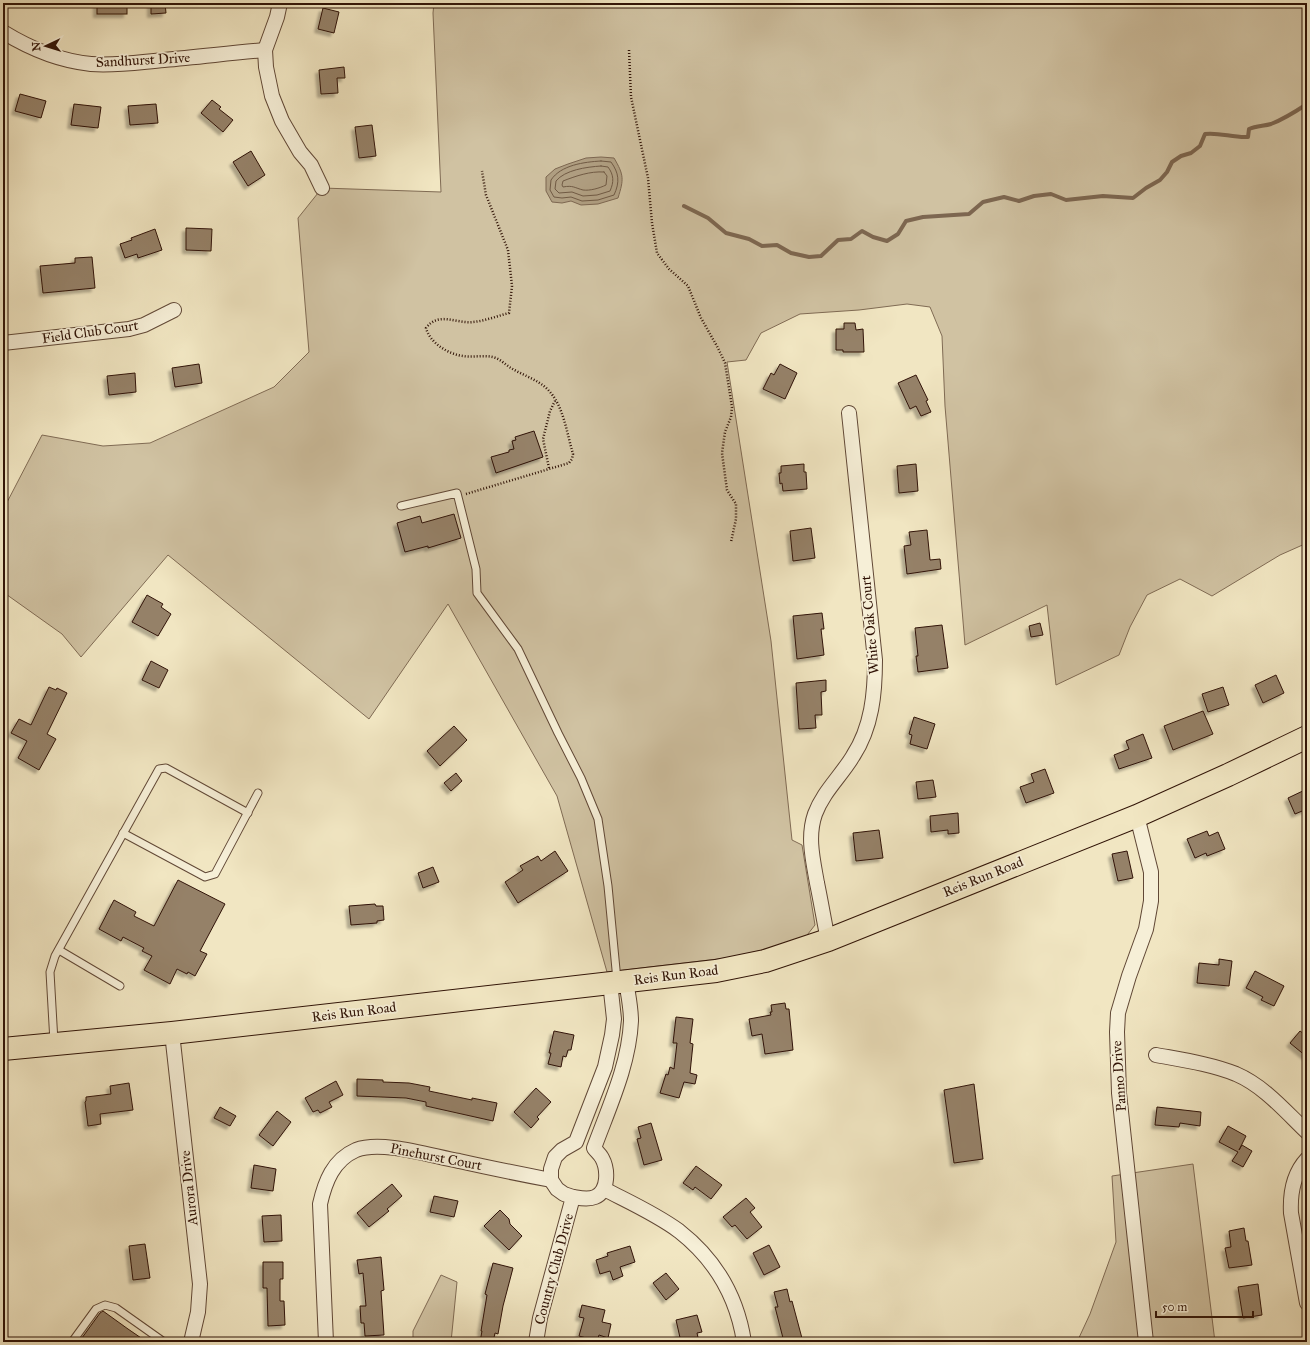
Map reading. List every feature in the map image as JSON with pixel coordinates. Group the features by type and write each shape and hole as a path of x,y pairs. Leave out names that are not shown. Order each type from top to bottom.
{"main road":[{"name":"Reis Run Road","path":"3,1049 172,1033 716,971 744,966 828,940 1137,816 1228,775 1307,736"}],"street":[{"path":"280,3 277,17 265,50 266,67 272,96 276,109 300,152 314,170 322,188"},
{"name":"Sandhurst Drive","path":"3,32 42,51 74,61 92,64 131,63 265,50"},
{"name":"Field Club Court","path":"3,343 129,329 144,326 174,310"},
{"name":"White Oak Court","path":"828,940 810,844 814,814 825,794 854,756 863,738 869,720 875,682 875,660 849,413"},
{"name":"Panno Drive","path":"1137,816 1151,872 1151,901 1146,929 1129,976 1118,1013 1117,1032 1120,1093 1146,1342"},
{"path":"551,1180 551,1169 555,1157 562,1150 576,1142 605,1067 612,1035 618,982"},
{"path":"594,1148 622,1074 629,1039 631,1020 618,982"},
{"name":"Aurora Drive","path":"172,1033 200,1284 198,1312 191,1342"},
{"path":"1156,1055 1202,1064 1237,1074 1268,1095 1307,1132"},
{"path":"576,1142 594,1148 602,1158 606,1177 604,1189 645,1210 678,1231 699,1249 723,1280 735,1302 742,1326 744,1342"},
{"name":"Pinehurst Court","path":"326,1342 320,1204 325,1184 333,1169 346,1156 357,1150 368,1148 395,1148 551,1180"},
{"path":"1307,1159 1297,1173 1292,1185 1290,1199 1291,1213 1307,1303"},
{"name":"Country Club Drive","path":"551,1180 557,1189 564,1194 584,1198 595,1197 604,1189"},
{"name":"Country Club Drive","path":"536,1342 540,1318 573,1196"}],"lane":[{"path":"401,506 457,493 476,568 477,593 518,649 581,778 598,819 608,886 618,982"},
{"path":"54,1044 50,972 59,950 159,769 166,768 248,813"},
{"path":"123,834 205,877 215,874 258,793"},
{"path":"59,950 120,986"},
{"path":"72,1342 96,1309 105,1305 116,1308 164,1342"}],"path":[{"path":"628,50 631,97 648,178 652,223 657,253 669,268 688,286 701,318 725,363 732,407 731,418 725,432 722,453 727,490 736,504 736,519 731,542"},
{"path":"458,496 569,463 573,454 560,408 550,392 532,378 511,368 497,358 454,354 440,346 428,336 426,328 430,323 439,319 453,319 470,322 485,320 509,313 512,286 508,250 486,195 482,171"},
{"path":"549,468 542,439 550,411 555,401"}],"shaded area":[{"path":"434,3 1307,3 1307,543 1280,555 1212,596 1180,579 1147,595 1130,627 1119,655 1056,685 1047,605 965,645 945,406 942,336 930,307 907,304 859,310 800,314 761,333 746,360 727,362 771,641 792,840 802,845 815,925 804,939 735,957 607,972 557,796 448,604 369,719 168,555 81,657 62,634 3,592 3,510 42,435 103,446 150,443 274,387 309,352 298,218 322,188 441,192 433,13"},
{"path":"1193,1164 1215,1342 1077,1342 1090,1314 1116,1242 1112,1176"},
{"path":"441,1275 457,1282 451,1342 413,1342 413,1331"}],"water":[{"path":"586,158 614,158 620,169 622,181 618,198 598,204 581,205 571,201 562,203 552,202 546,191 546,177 555,169 568,164"}],"building":[{"path":"97,3 127,3 127,14 97,14"},
{"path":"151,3 165,3 166,13 151,14"},
{"path":"323,8 339,12 334,33 318,29"},
{"path":"344,67 345,78 337,78 338,93 321,94 319,70"},
{"path":"20,94 46,101 41,118 15,111"},
{"path":"212,100 221,107 219,109 233,120 223,132 201,113"},
{"path":"74,104 101,107 98,128 71,125"},
{"path":"156,104 158,123 130,125 128,106"},
{"path":"372,125 376,156 359,158 355,127"},
{"path":"251,151 265,175 248,186 233,162"},
{"path":"186,228 212,229 211,251 186,250"},
{"path":"155,229 162,250 138,258 137,254 125,258 120,244"},
{"path":"92,257 95,288 43,293 40,266 75,263 75,258"},
{"path":"844,323 855,323 856,330 863,329 864,352 843,352 843,350 836,350 836,329 844,329"},
{"path":"199,364 202,383 175,387 172,368"},
{"path":"780,364 797,373 785,399 763,389 771,373 774,375"},
{"path":"135,373 136,392 109,395 107,376"},
{"path":"916,375 928,400 926,401 931,412 921,416 916,406 910,409 898,383"},
{"path":"534,431 543,457 496,473 491,457 514,449 512,441 516,440 515,437"},
{"path":"804,464 807,489 783,491 782,483 780,484 779,473 781,473 781,466"},
{"path":"916,464 918,491 899,493 897,466"},
{"path":"454,514 461,538 428,548 428,546 405,552 397,523 420,516 422,523"},
{"path":"811,528 815,558 793,561 790,531"},
{"path":"927,530 930,560 940,559 941,569 907,574 904,546 911,545 909,532"},
{"path":"147,595 163,604 161,607 171,614 158,636 132,622"},
{"path":"822,613 824,629 821,629 824,655 797,659 793,616"},
{"path":"1040,623 1043,635 1031,637 1029,626"},
{"path":"942,625 948,668 918,672 915,628"},
{"path":"151,661 168,670 159,688 142,680"},
{"path":"1276,675 1284,693 1263,703 1255,685"},
{"path":"826,680 826,691 821,692 822,715 815,715 816,728 799,729 796,683"},
{"path":"49,687 56,690 57,688 67,693 47,734 56,739 39,770 18,758 27,741 11,733 19,719 31,725"},
{"path":"1223,687 1229,705 1208,712 1202,694"},
{"path":"1203,711 1213,734 1173,750 1164,726"},
{"path":"914,717 935,724 927,749 910,744 912,735 909,734"},
{"path":"454,726 467,740 440,766 427,751"},
{"path":"1143,734 1152,758 1119,769 1114,755 1129,749 1126,741"},
{"path":"1045,769 1054,793 1026,803 1020,787 1034,782 1031,774"},
{"path":"456,773 462,781 451,791 444,783"},
{"path":"933,780 936,797 918,799 916,782"},
{"path":"1307,789 1307,809 1295,814 1288,798"},
{"path":"958,813 959,833 948,834 948,830 931,832 930,816"},
{"path":"879,830 883,858 856,861 853,833"},
{"path":"1207,831 1209,836 1218,832 1225,849 1207,856 1206,853 1195,858 1187,839"},
{"path":"555,851 568,871 518,903 505,882 523,870 520,866 538,856 541,861"},
{"path":"1127,851 1133,878 1118,881 1112,854"},
{"path":"433,867 439,882 423,888 418,873"},
{"path":"178,880 225,904 200,951 207,954 195,976 177,969 170,984 144,970 152,956 142,951 144,948 123,937 121,941 99,929 114,900 136,912 134,916 154,926"},
{"path":"375,904 376,906 383,906 384,920 377,921 377,923 351,925 349,906"},
{"path":"1219,959 1232,961 1229,986 1197,983 1199,963 1219,965"},
{"path":"1255,971 1284,986 1274,1006 1261,1000 1263,997 1246,988"},
{"path":"785,1003 786,1009 789,1009 793,1050 765,1054 762,1034 752,1036 749,1019 771,1015 771,1005"},
{"path":"676,1017 693,1019 690,1043 693,1044 690,1073 697,1075 695,1084 684,1082 679,1098 660,1093 666,1074 668,1075 670,1067 674,1069 677,1043 673,1043"},
{"path":"554,1031 574,1035 571,1050 568,1050 566,1057 563,1056 561,1067 548,1064"},
{"path":"1300,1031 1307,1036 1307,1057 1290,1043"},
{"path":"357,1079 409,1083 430,1087 429,1091 472,1100 472,1098 497,1103 493,1121 426,1106 426,1102 406,1098 357,1096"},
{"path":"336,1081 343,1095 329,1102 332,1107 320,1113 318,1110 313,1112 305,1098"},
{"path":"129,1083 133,1110 100,1114 101,1124 88,1126 85,1102 86,1097 111,1094 110,1086"},
{"path":"974,1084 983,1159 954,1163 944,1090"},
{"path":"536,1088 551,1102 537,1117 539,1119 531,1128 514,1112"},
{"path":"220,1107 236,1116 230,1126 214,1118"},
{"path":"1157,1107 1201,1112 1200,1126 1180,1123 1179,1127 1155,1125"},
{"path":"277,1111 291,1122 273,1146 259,1135"},
{"path":"651,1123 662,1160 644,1165 637,1139 641,1138 638,1127"},
{"path":"1228,1126 1246,1136 1239,1150 1242,1145 1252,1151 1243,1167 1232,1161 1238,1152 1219,1142"},
{"path":"254,1165 276,1169 273,1191 251,1188"},
{"path":"696,1166 722,1185 711,1199 695,1187 693,1190 683,1183"},
{"path":"392,1184 402,1196 387,1209 389,1211 369,1227 357,1213"},
{"path":"434,1196 458,1201 454,1217 430,1212"},
{"path":"746,1198 755,1208 750,1212 762,1227 747,1239 735,1225 732,1227 723,1217"},
{"path":"500,1210 509,1219 510,1224 522,1236 509,1250 484,1226"},
{"path":"281,1215 282,1241 264,1242 262,1216"},
{"path":"1244,1228 1252,1265 1229,1268 1225,1248 1231,1247 1229,1231"},
{"path":"145,1244 150,1278 133,1280 129,1246"},
{"path":"769,1245 780,1267 764,1275 753,1253"},
{"path":"630,1246 635,1262 620,1267 623,1276 613,1280 610,1271 600,1274 596,1260 608,1256 607,1253"},
{"path":"381,1257 384,1290 381,1291 384,1335 365,1336 364,1323 361,1323 360,1306 366,1306 363,1273 359,1274 357,1260"},
{"path":"263,1262 283,1262 283,1279 280,1279 280,1301 284,1301 285,1325 268,1326 267,1288 263,1288"},
{"path":"493,1263 513,1268 503,1306 498,1334 495,1333 493,1342 480,1342 487,1295 485,1294"},
{"path":"666,1273 679,1289 666,1300 653,1283"},
{"path":"1258,1284 1262,1315 1243,1318 1238,1287"},
{"path":"787,1289 790,1302 792,1301 803,1342 784,1342 775,1307 778,1307 774,1292"},
{"path":"582,1305 605,1310 602,1322 611,1324 608,1338 599,1335 597,1341 579,1336 584,1318 579,1317"},
{"path":"103,1311 128,1329 147,1342 79,1342"},
{"path":"697,1315 702,1332 697,1333 699,1342 681,1342 676,1320"}],"waterway":[{"path":"684,206 708,218 726,233 749,239 762,246 777,245 791,253 809,257 821,256 838,240 851,239 862,231 873,237 887,241 898,234 906,221 923,217 969,214 983,202 1004,197 1019,201 1034,196 1051,194 1066,200 1103,196 1133,198 1160,180 1167,172 1172,162 1181,156 1191,153 1200,146 1205,134 1248,137 1249,129 1276,122 1307,104"}]}
